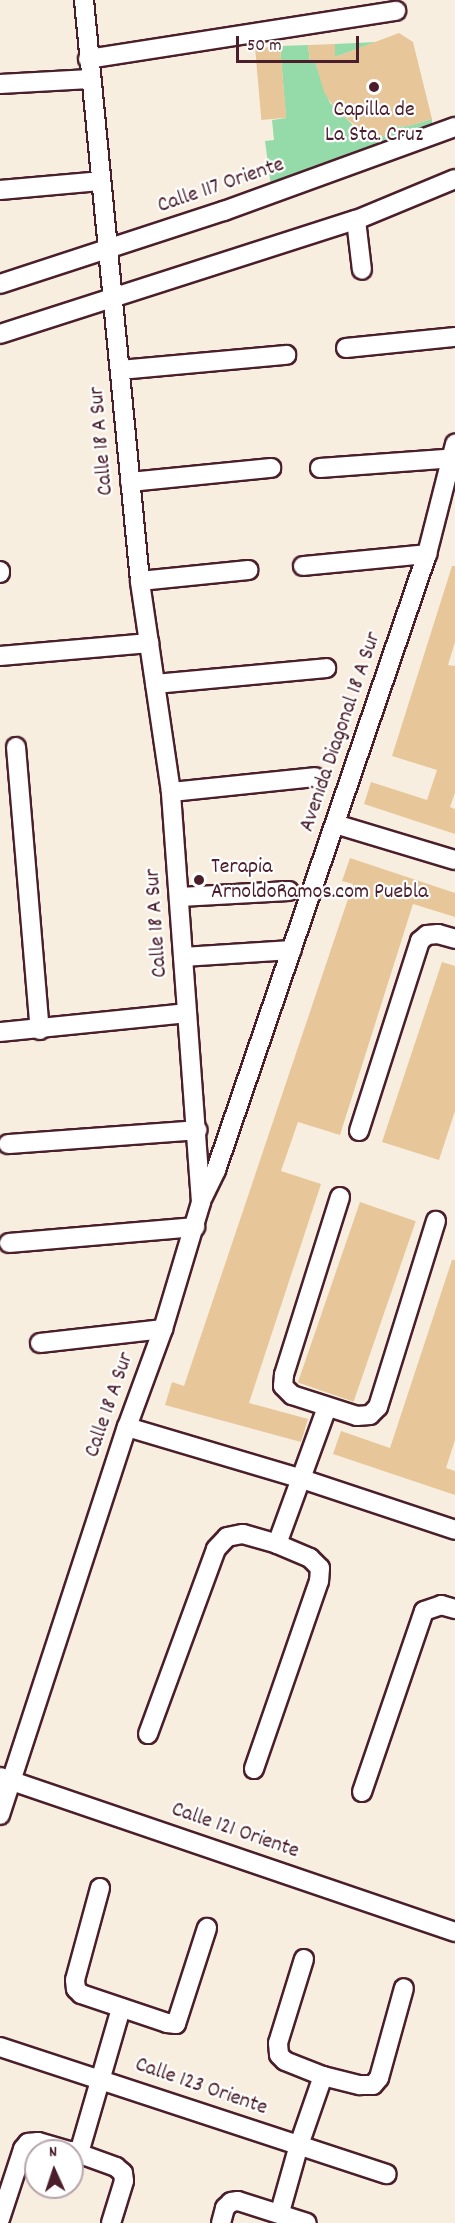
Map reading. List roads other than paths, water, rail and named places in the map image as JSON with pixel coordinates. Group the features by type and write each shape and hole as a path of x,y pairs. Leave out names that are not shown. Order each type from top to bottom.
{"street":[{"name":"Calle 18 A Sur","path":"0,1815 5,1778 163,1329 201,1202 171,792 140,581 84,0"},
{"path":"88,59 396,11"},
{"path":"0,84 90,79"},
{"name":"Calle 117 Oriente","path":"0,284 224,211 455,127"},
{"path":"0,334 356,220 455,179"},
{"path":"0,190 100,180"},
{"path":"356,220 362,270"},
{"path":"346,348 455,337"},
{"path":"120,370 286,355"},
{"path":"320,468 454,453"},
{"name":"Avenida Diagonal 18 A Sur","path":"201,1202 216,1170 427,554 454,453"},
{"path":"130,482 271,468"},
{"path":"303,566 427,554"},
{"path":"140,581 248,570"},
{"path":"0,656 149,643"},
{"path":"155,684 326,668"},
{"path":"16,747 40,1030"},
{"path":"171,792 315,777"},
{"path":"335,824 455,860"},
{"path":"180,897 289,891"},
{"path":"359,1131 420,942 427,935 438,934 455,939"},
{"path":"183,957 292,950"},
{"path":"0,1032 40,1030 186,1013"},
{"path":"8,1144 197,1130"},
{"path":"340,1197 284,1375 283,1386 292,1395 357,1416 370,1415 378,1407 436,1221"},
{"path":"9,1243 195,1227"},
{"path":"40,1342 163,1329"},
{"path":"277,1544 327,1407"},
{"path":"127,1427 302,1479 455,1530"},
{"path":"148,1734 216,1549 226,1537 243,1534 277,1544 310,1558 320,1568 319,1581 254,1769"},
{"path":"362,1792 424,1611 441,1605 455,1609"},
{"name":"Calle 121 Oriente","path":"5,1778 455,1932"},
{"path":"100,1888 75,1980 76,1989 81,1994 166,2023 176,2024 207,1928"},
{"path":"304,1959 278,2043 279,2055 285,2061 323,2076 360,2085 373,2085 379,2078 404,1988"},
{"path":"79,2139 102,2079 121,2008"},
{"name":"Calle 123 Oriente","path":"0,2047 387,2174"},
{"path":"279,2212 323,2076"},
{"path":"0,2218 24,2147"},
{"path":"84,2156 116,2167 123,2173 124,2181 111,2223"},
{"path":"221,2223 225,2208 231,2202 238,2200 307,2223"}],"place":[{"name":"Capilla de La Sta. Cruz","path":"374,87"},
{"name":"Terapia ArnoldoRamos.com Puebla","path":"199,880"}]}
